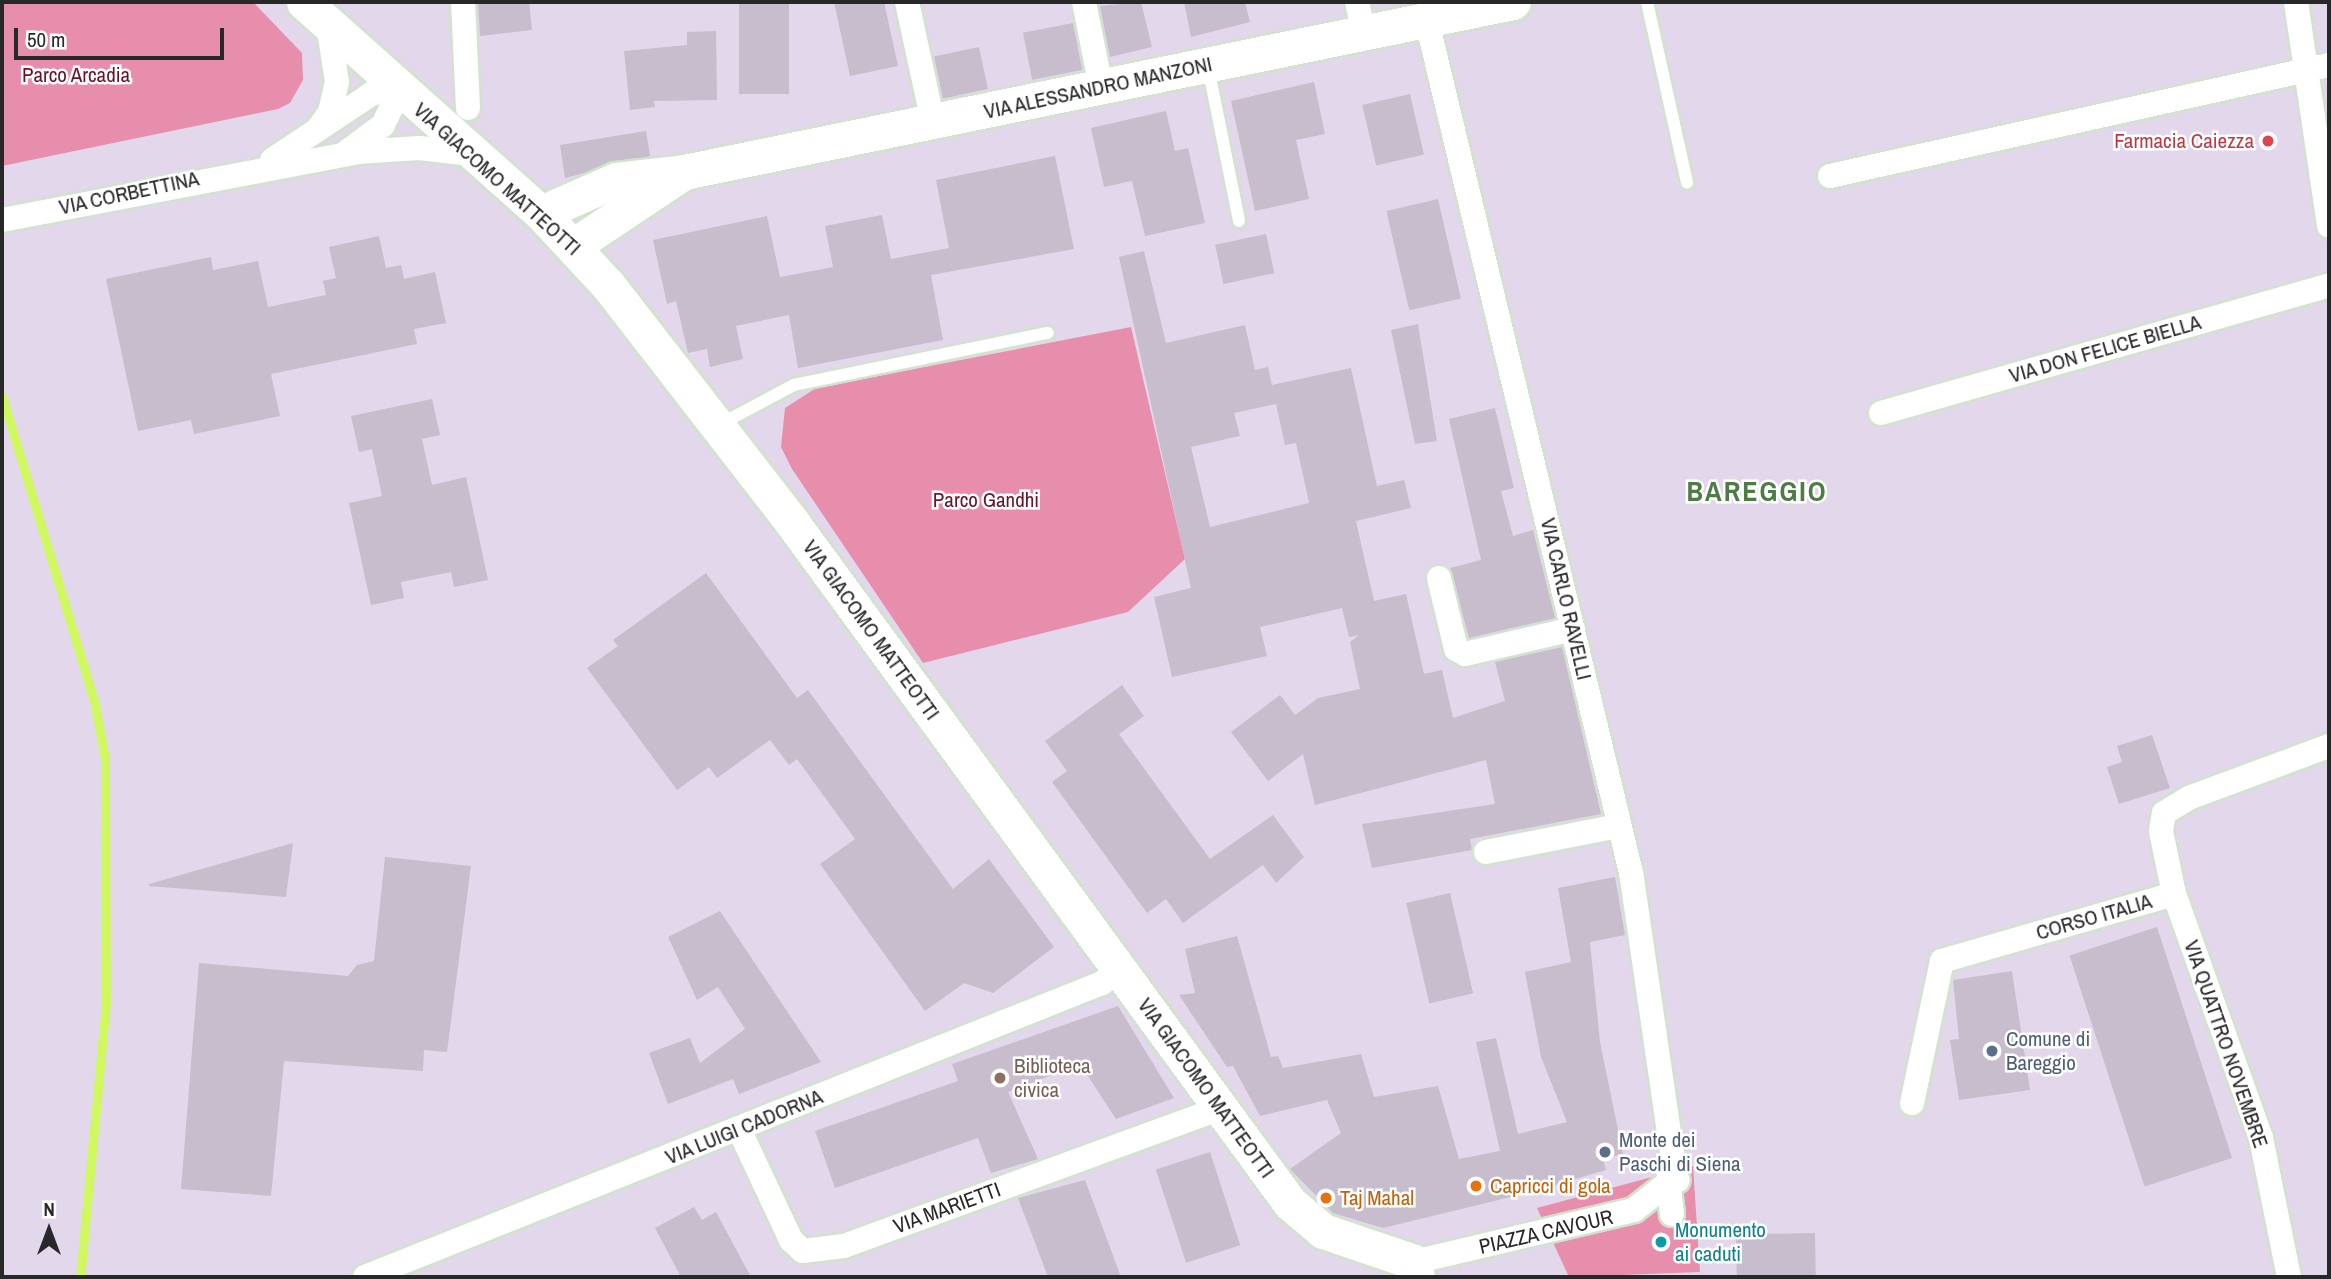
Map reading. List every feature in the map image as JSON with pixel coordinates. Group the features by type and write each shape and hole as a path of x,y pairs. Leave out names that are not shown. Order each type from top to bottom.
{"street":[{"path":"463,2 468,108"},
{"path":"907,2 933,122"},
{"path":"1084,2 1101,87"},
{"name":"VIA ALESSANDRO MANZONI","path":"541,213 616,180 684,172 1208,66 1360,18 1427,21 1513,2"},
{"path":"2296,2 2318,69 2329,226"},
{"path":"310,138 334,97 337,53 316,13"},
{"name":"VIA GIACOMO MATTEOTTI","path":"316,13 541,213 573,246 718,425 1290,1203 1323,1231 1416,1270"},
{"name":"VIA CARLO RAVELLI","path":"1427,21 1619,826 1677,1180 1672,1214"},
{"path":"1830,176 2318,69"},
{"name":"VIA CORBETTINA","path":"256,167 310,138 373,93 400,90"},
{"name":"VIA CORBETTINA","path":"331,157 356,148 383,125 400,90"},
{"name":"VIA CORBETTINA","path":"2,220 256,167 419,148 472,154"},
{"name":"VIA ALESSANDRO MANZONI","path":"573,246 684,172"},
{"name":"VIA DON FELICE BIELLA","path":"1881,413 2329,285"},
{"path":"1439,578 1457,649 1465,654 1573,629"},
{"name":"CORSO ITALIA","path":"1912,1103 1942,961 2174,894 2161,831 2164,813 2329,746"},
{"path":"1486,852 1619,826"},
{"name":"VIA QUATTRO NOVEMBRE","path":"2174,894 2262,1138 2288,1277"},
{"name":"VIA LUIGI CADORNA","path":"365,1277 1102,983 1119,969"},
{"name":"VIA MARIETTI","path":"739,1129 790,1240 803,1251 844,1246 1221,1108"},
{"name":"PIAZZA CAVOUR","path":"1416,1270 1477,1258 1634,1210 1677,1180"}],"lane":[{"path":"1647,2 1687,183"},
{"path":"1208,66 1239,221"},
{"path":"718,425 794,385 1048,333"}],"green space":[{"name":"Parco Arcadia","path":"2,2 253,2 302,53 303,80 290,103 278,109 2,166"},
{"name":"Parco Gandhi","path":"1131,327 1185,559 1128,612 923,663 792,469 781,447 785,408 816,388"},
{"path":"1693,1166 1700,1272 1569,1277 1537,1208"}],"building":[{"path":"478,2 529,2 532,30 480,36"},
{"path":"739,2 789,2 789,94 739,94"},
{"path":"834,2 884,2 898,66 850,76"},
{"path":"1141,2 1152,47 1110,57 1100,6"},
{"path":"1184,2 1245,2 1250,22 1191,37"},
{"path":"1073,23 1082,70 1032,80 1023,33"},
{"path":"716,31 717,100 654,101 655,107 630,110 624,51 687,45 687,32"},
{"path":"979,47 988,89 943,99 934,57"},
{"path":"1314,82 1325,134 1296,140 1309,199 1255,211 1231,101"},
{"path":"1410,94 1424,154 1376,165 1362,105"},
{"path":"1166,111 1175,151 1188,148 1205,223 1145,236 1132,181 1104,187 1091,128"},
{"path":"646,131 650,156 565,178 560,145"},
{"path":"1055,156 1074,249 931,275 943,340 798,368 789,315 736,326 743,359 710,367 707,349 688,353 676,301 667,304 653,240 767,216 780,277 833,267 825,226 882,215 891,259 949,248 936,180"},
{"path":"1438,199 1461,298 1409,310 1386,211"},
{"path":"1266,234 1274,273 1223,284 1215,245"},
{"path":"379,236 386,268 401,265 404,279 435,272 446,323 414,329 417,344 271,374 280,416 194,434 191,420 138,431 106,279 211,257 213,270 258,261 268,307 326,295 323,281 336,278 329,247"},
{"path":"1144,251 1166,343 1245,325 1255,370 1268,367 1276,404 1272,385 1351,368 1377,486 1404,480 1411,508 1356,521 1374,601 1406,594 1424,674 1442,670 1453,718 1505,701 1495,662 1562,647 1601,814 1470,839 1472,850 1372,868 1362,824 1495,804 1486,760 1315,805 1303,754 1268,781 1231,732 1280,695 1295,715 1318,698 1360,689 1350,642 1359,635 1349,637 1342,608 1260,627 1267,656 1172,677 1154,597 1191,588 1119,257","holes":["1276,404 1285,445 1296,443 1309,503 1210,527 1191,447 1240,436 1234,413"]},
{"path":"1418,324 1437,441 1415,444 1391,330"},
{"path":"432,399 440,435 422,439 432,485 466,477 488,580 454,587 451,572 401,582 404,598 371,605 349,503 382,496 372,449 359,452 351,416"},
{"path":"1495,408 1514,488 1501,491 1513,536 1533,530 1555,618 1469,638 1450,568 1481,560 1449,419"},
{"path":"706,573 797,698 808,690 953,889 989,859 1054,947 993,993 964,983 925,1011 820,864 855,839 797,759 789,765 770,740 717,778 709,767 677,790 587,668 618,646 613,640"},
{"path":"1122,685 1144,716 1119,734 1210,859 1273,815 1304,857 1276,883 1263,865 1183,923 1166,899 1147,913 1052,782 1067,771 1045,741"},
{"path":"2152,735 2170,788 2119,804 2107,767 2122,762 2117,746"},
{"path":"293,843 286,897 149,886 149,884"},
{"path":"385,857 471,866 447,1052 424,1050 423,1071 284,1061 271,1196 181,1189 199,963 348,976 357,965 374,961"},
{"path":"1615,877 1625,935 1590,942 1600,1042 1623,1154 1603,1159 1606,1170 1531,1192 1383,1228 1333,1213 1290,1169 1341,1133 1327,1100 1260,1116 1233,1066 1227,1067 1179,995 1195,993 1185,949 1237,936 1271,1057 1278,1056 1283,1068 1361,1054 1374,1097 1438,1086 1459,1159 1500,1151 1476,1042 1496,1038 1518,1134 1567,1122 1541,1057 1525,972 1571,962 1558,888"},
{"path":"1450,893 1473,993 1429,1003 1406,903"},
{"path":"720,911 821,1062 739,1094 733,1079 668,1104 649,1053 690,1038 700,1063 745,1029 718,987 697,1000 668,937"},
{"path":"2157,927 2232,1158 2145,1187 2070,955"},
{"path":"2012,971 2030,1090 1959,1100 1950,1040 1959,1039 1953,980"},
{"name":"Biblioteca civica","path":"1118,1006 1174,1098 1116,1119 1080,1064 1008,1092 1038,1159 991,1173 978,1138 835,1188 815,1131 958,1081 952,1064"},
{"path":"1210,1152 1240,1245 1186,1263 1156,1170"},
{"path":"1085,1180 1121,1277 1048,1277 1018,1198"},
{"path":"694,1207 702,1220 716,1212 751,1277 681,1277 655,1228"},
{"path":"1815,1233 1816,1277 1737,1277 1736,1234"}],"waterway":[{"path":"2,396 95,705 105,759 106,1003 80,1277"}],"place":[{"name":"Farmacia Caiezza","path":"2268,141"},
{"name":"Comune di Bareggio","path":"1992,1051"},
{"name":"Biblioteca civica","path":"1000,1078"},
{"name":"Monte dei Paschi di Siena","path":"1605,1152"},
{"name":"Capricci di gola","path":"1476,1186"},
{"name":"Taj Mahal","path":"1326,1198"},
{"name":"Monumento ai caduti","path":"1661,1242"}],"district":[{"name":"BAREGGIO","path":"1757,491"}]}
